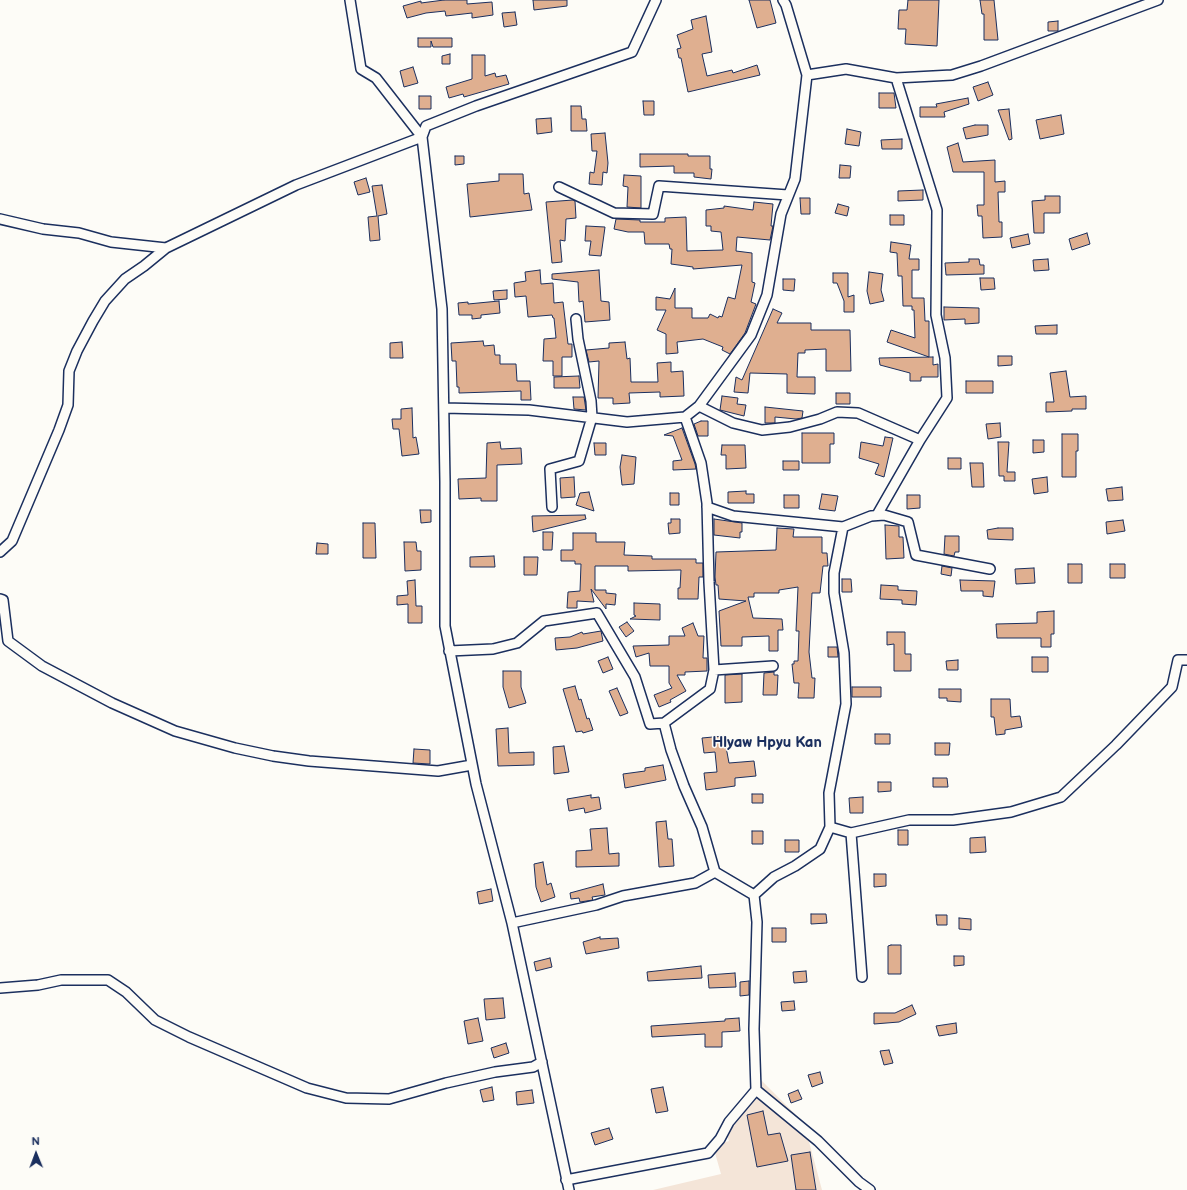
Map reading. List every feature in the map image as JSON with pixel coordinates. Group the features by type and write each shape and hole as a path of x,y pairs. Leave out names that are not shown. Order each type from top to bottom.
{"street":[{"path":"350,0 361,69 376,78 422,137"},
{"path":"569,1190 512,923 472,765 445,626 442,309 422,137 426,126 476,106 632,52 656,0"},
{"path":"444,408 529,410 628,422 685,417 699,406 733,361 750,335 760,315 767,295 780,219 795,179 807,75 786,5 783,0"},
{"path":"807,75 846,69 896,78 952,75 1056,39 1078,29 1158,0"},
{"path":"877,515 920,440 947,398 944,358 936,315 937,210 896,78"},
{"path":"0,552 12,540 60,430 68,405 69,371 77,351 105,301 125,279 166,248 296,185 422,137"},
{"path":"559,187 614,213 653,214 659,186 788,195"},
{"path":"0,219 44,229 79,233 111,242 166,248"},
{"path":"552,507 550,469 579,461 592,417 591,401 578,339 576,319"},
{"path":"699,406 733,423 762,430 790,427 820,419 837,412 858,413 920,440"},
{"path":"450,651 493,649 517,643 544,621 597,613 635,677 650,724 664,723 710,689 714,670 709,582 708,507 701,463 685,417"},
{"path":"708,507 733,516 843,527 871,516 884,515 908,522 916,555 990,569"},
{"path":"754,895 774,877 795,866 820,849 830,827 829,793 846,704 844,653 834,593 834,573 843,527"},
{"path":"0,599 3,600 8,641 42,666 112,703 175,731 235,748 273,756 309,761 438,771 472,765"},
{"path":"830,827 851,833 908,820 954,820 1011,812 1061,797 1116,745 1172,687 1182,660"},
{"path":"714,670 773,666"},
{"path":"664,723 671,750 684,786 702,827 715,872 754,895"},
{"path":"851,833 862,977"},
{"path":"512,923 596,905 623,896 695,883 715,872"},
{"path":"566,1180 708,1153 720,1139 729,1122 756,1090 754,1029 757,922 754,895"},
{"path":"0,988 38,985 61,980 108,980 126,992 154,1020 189,1037 307,1088 346,1098 389,1099 446,1083 495,1072 533,1067 542,1062"},
{"path":"756,1090 818,1141 859,1182 870,1190"}],"shaded area":[{"path":"759,1078 804,1123 822,1190 653,1190 721,1174 713,1146 729,1141 722,1122"}],"building":[{"path":"444,0 467,0 467,4 492,2 493,15 472,18 472,13 446,16 445,11 426,13 407,18 403,6 421,1 421,3"},
{"path":"533,0 567,0 567,6 534,10"},
{"path":"749,0 770,0 776,23 757,28"},
{"path":"908,0 939,0 937,46 905,44 906,29 898,29 899,10 907,10"},
{"path":"980,0 994,0 998,40 984,40 984,14 982,14"},
{"path":"515,12 517,25 504,27 502,13"},
{"path":"706,16 712,52 702,54 707,76 732,70 733,73 757,65 760,75 688,92 681,58 679,58 677,49 681,48 677,35 693,29 691,20"},
{"path":"1058,21 1058,31 1048,31 1048,22"},
{"path":"418,38 452,38 452,47 433,47 431,41 431,47 418,47"},
{"path":"450,54 450,64 442,64 442,56"},
{"path":"472,55 485,55 485,76 495,73 496,77 506,75 509,84 464,97 463,94 449,98 446,87 472,79"},
{"path":"413,67 418,83 404,87 400,71"},
{"path":"988,82 993,95 978,101 973,87"},
{"path":"879,93 894,93 896,108 879,108"},
{"path":"419,96 431,96 431,109 419,109"},
{"path":"968,98 969,104 944,112 945,117 920,117 920,107 937,107 936,104"},
{"path":"643,101 654,101 654,115 644,115"},
{"path":"571,106 581,106 582,119 586,119 587,131 571,131"},
{"path":"1009,109 1012,139 1009,140 998,110"},
{"path":"1061,115 1064,134 1040,139 1036,120"},
{"path":"551,118 552,132 537,134 536,119"},
{"path":"975,125 988,125 988,135 966,139 963,128"},
{"path":"847,129 861,132 859,146 845,144"},
{"path":"605,133 608,163 607,173 603,172 602,185 589,184 590,172 594,173 597,151 592,151 591,134"},
{"path":"902,139 902,149 882,149 881,140"},
{"path":"958,143 963,162 995,160 995,182 1005,181 1005,192 998,192 999,222 1002,222 1002,237 983,238 982,216 978,216 977,205 984,205 984,172 953,172 947,147"},
{"path":"640,154 688,154 688,156 710,156 710,169 712,169 711,179 694,177 694,173 674,173 674,166 640,167"},
{"path":"455,156 464,156 464,164 455,165"},
{"path":"840,165 851,166 850,178 839,178"},
{"path":"499,174 523,174 524,194 529,193 532,210 470,217 467,184 499,181"},
{"path":"624,175 641,176 641,208 627,207 628,187 623,186"},
{"path":"366,178 370,192 358,195 354,182"},
{"path":"382,185 387,214 378,216 380,240 370,241 368,217 377,216 372,186"},
{"path":"923,190 923,200 898,201 898,191"},
{"path":"1045,196 1060,196 1060,213 1044,213 1044,233 1034,233 1032,201 1045,200"},
{"path":"800,198 810,198 810,214 801,214"},
{"path":"575,201 576,218 566,219 565,241 560,240 562,262 552,263 546,202"},
{"path":"754,202 773,204 771,226 773,226 770,240 737,237 736,251 752,253 752,282 755,283 751,302 756,304 745,333 730,354 722,350 723,347 703,339 677,342 678,353 666,354 666,334 657,330 666,310 656,310 656,297 670,299 675,288 675,308 692,308 692,318 708,318 710,314 718,318 719,316 722,317 728,297 735,299 742,265 693,269 693,267 671,264 672,249 670,249 669,244 645,244 644,232 628,232 614,229 616,219 640,220 640,222 665,222 665,218 686,217 687,251 723,250 721,232 711,231 711,226 706,226 706,210 724,208 724,206 753,210"},
{"path":"838,204 849,207 847,216 835,213"},
{"path":"890,215 904,215 904,225 890,225"},
{"path":"586,226 605,227 601,256 589,255 591,241 585,241"},
{"path":"1087,233 1090,244 1072,250 1069,239"},
{"path":"1028,234 1030,244 1012,248 1010,238"},
{"path":"891,242 911,245 909,259 919,259 919,270 912,270 912,298 924,298 925,321 929,321 929,357 887,342 891,330 915,338 914,310 912,310 912,306 903,306 902,276 898,276 897,253 890,252"},
{"path":"969,259 979,259 980,265 984,265 984,274 946,275 945,263 969,262"},
{"path":"1048,259 1049,270 1034,271 1033,260"},
{"path":"540,270 541,284 553,283 554,303 563,302 568,344 572,344 572,357 562,357 562,376 553,376 553,361 543,361 544,339 556,338 554,318 552,315 528,317 526,296 515,297 514,283 526,281 525,272"},
{"path":"599,270 601,301 609,302 610,320 585,322 583,301 579,302 578,282 552,279 552,274"},
{"path":"869,272 883,274 881,290 884,301 870,304 867,291"},
{"path":"833,273 848,273 848,297 854,295 854,312 844,312 844,301 837,283 833,283"},
{"path":"980,278 994,278 995,289 981,290"},
{"path":"783,279 795,279 794,291 783,290"},
{"path":"507,290 507,299 494,300 493,291"},
{"path":"499,301 500,313 481,315 481,318 472,319 472,315 459,315 458,303 468,302 468,304"},
{"path":"944,307 979,308 979,323 965,324 965,319 944,320"},
{"path":"773,309 782,313 777,323 811,323 811,330 850,330 851,371 826,371 826,349 805,350 805,353 798,353 797,377 815,377 815,394 787,393 787,374 750,373 748,393 734,392 736,377 742,380"},
{"path":"1057,325 1057,334 1036,334 1035,326"},
{"path":"483,341 484,346 494,345 495,355 500,355 500,364 516,364 517,381 530,381 531,400 521,400 521,391 459,393 459,387 457,387 456,361 452,361 451,343"},
{"path":"402,342 403,358 390,358 390,343"},
{"path":"625,342 627,359 630,358 631,382 658,382 657,363 671,362 671,372 683,371 684,396 660,397 660,392 629,393 630,403 613,404 613,398 598,398 599,361 589,362 586,350 609,348 609,343"},
{"path":"998,356 1012,356 1012,365 998,366"},
{"path":"933,357 933,365 938,364 938,377 921,377 921,381 910,381 910,373 880,365 879,358"},
{"path":"1066,371 1070,397 1086,396 1086,409 1046,412 1046,402 1054,402 1050,373"},
{"path":"579,376 580,388 554,388 554,377"},
{"path":"966,381 993,381 993,393 966,393"},
{"path":"836,393 850,393 850,404 836,404"},
{"path":"722,396 738,398 737,404 746,405 744,416 720,410"},
{"path":"573,397 584,397 586,410 574,409"},
{"path":"765,407 803,411 802,418 796,419 775,417 775,423 765,423"},
{"path":"412,408 413,438 416,437 419,454 402,456 399,429 393,429 392,419 401,419 401,409"},
{"path":"701,421 708,421 708,436 698,436 694,424"},
{"path":"1000,423 1001,437 988,439 986,424"},
{"path":"682,428 696,469 673,470 673,461 682,460 673,436 664,435"},
{"path":"802,433 834,433 834,444 830,444 830,463 802,463"},
{"path":"1062,434 1078,434 1078,451 1076,451 1076,477 1062,477"},
{"path":"885,437 893,438 884,477 875,474 879,464 859,458 861,442 883,446"},
{"path":"1033,440 1044,440 1044,452 1033,453"},
{"path":"500,442 501,449 521,448 522,464 497,465 497,501 481,501 481,498 459,499 458,479 486,478 487,443"},
{"path":"998,442 1009,442 1007,472 1015,472 1015,481 1004,481 1004,476 999,476"},
{"path":"594,443 606,443 606,455 595,455"},
{"path":"722,445 745,445 746,468 726,469 726,455 721,455"},
{"path":"622,455 636,457 634,484 622,485 620,467"},
{"path":"948,458 961,458 961,469 948,469"},
{"path":"783,461 799,461 799,470 783,470"},
{"path":"970,463 983,463 984,487 972,487"},
{"path":"574,477 575,497 561,498 560,478"},
{"path":"1047,477 1048,492 1034,494 1032,479"},
{"path":"1122,487 1123,500 1108,501 1106,489"},
{"path":"746,491 746,494 754,494 754,503 728,503 728,492"},
{"path":"589,492 594,511 576,505 580,493"},
{"path":"670,493 679,493 679,505 670,505"},
{"path":"822,494 838,496 835,511 819,509"},
{"path":"784,495 799,495 799,508 784,508"},
{"path":"907,495 920,495 920,508 907,509"},
{"path":"420,510 431,510 431,522 421,523"},
{"path":"585,515 586,519 533,532 532,516"},
{"path":"671,519 680,519 680,533 669,534 668,523 671,523"},
{"path":"714,519 742,523 740,538 714,535"},
{"path":"1123,520 1125,531 1107,534 1106,522"},
{"path":"363,523 375,523 376,558 363,558"},
{"path":"885,525 899,526 899,537 903,537 904,558 886,559"},
{"path":"777,528 794,529 793,537 822,537 822,553 827,553 828,566 823,566 820,593 812,593 809,652 812,678 815,678 814,698 798,698 799,683 794,683 792,664 794,664 794,661 798,661 799,631 796,631 798,587 779,590 779,593 754,593 754,597 748,597 753,618 782,619 783,630 778,630 778,651 769,651 769,636 742,637 742,646 721,646 719,611 746,601 719,599 718,585 716,585 715,577 716,552 776,550"},
{"path":"1013,528 1013,540 988,539 987,530"},
{"path":"543,532 553,532 552,550 543,550"},
{"path":"573,533 596,533 596,542 625,542 624,555 652,556 652,559 696,559 696,563 703,563 703,577 699,577 698,599 678,599 681,570 628,571 628,566 595,566 595,590 606,590 606,593 616,594 615,605 606,604 606,609 591,589 594,602 577,601 577,608 567,608 568,592 580,591 581,564 575,564 575,561 561,561 561,550 573,550"},
{"path":"945,536 959,536 959,552 955,552 954,556 944,554"},
{"path":"404,542 416,542 417,551 421,551 421,570 405,571"},
{"path":"317,543 328,544 328,554 316,554"},
{"path":"494,556 495,567 470,567 470,557"},
{"path":"524,557 538,557 537,575 524,575"},
{"path":"1068,564 1082,564 1082,583 1068,583"},
{"path":"1110,564 1125,564 1125,578 1110,578"},
{"path":"942,566 952,568 951,576 941,574"},
{"path":"1034,568 1035,583 1016,584 1015,569"},
{"path":"842,579 851,579 852,592 842,592"},
{"path":"415,580 416,606 422,606 422,623 408,623 408,604 397,605 397,596 408,595 407,581"},
{"path":"960,580 995,581 993,597 983,596 983,591 961,591"},
{"path":"881,585 898,586 898,590 917,591 916,605 902,604 902,600 880,599"},
{"path":"634,603 660,604 660,620 630,619 636,616 634,615"},
{"path":"1054,611 1054,634 1051,634 1051,647 1041,647 1041,638 997,638 996,624 1037,623 1037,612"},
{"path":"627,622 634,631 626,637 619,627"},
{"path":"693,623 698,636 704,636 703,658 707,658 707,671 685,672 685,675 677,675 686,691 670,700 671,702 659,707 654,695 672,688 669,683 669,666 650,666 649,653 636,657 633,646 669,645 669,636 685,636 682,628"},
{"path":"601,631 603,641 577,648 556,650 555,638 570,637 582,632 583,634"},
{"path":"887,632 905,632 905,654 911,654 911,671 894,671 894,644 887,645"},
{"path":"828,647 837,647 838,657 828,657"},
{"path":"608,657 613,669 603,673 598,661"},
{"path":"1032,657 1048,657 1048,672 1032,672"},
{"path":"958,660 958,670 947,670 946,661"},
{"path":"503,671 521,671 521,687 526,703 509,708 503,687"},
{"path":"774,672 774,675 778,675 777,695 763,695 764,673"},
{"path":"742,674 742,702 725,703 725,675"},
{"path":"575,686 579,700 581,699 587,719 589,718 593,730 583,733 582,731 576,732 563,689"},
{"path":"852,687 881,687 881,697 852,697"},
{"path":"617,688 628,713 620,716 609,691"},
{"path":"939,689 961,689 961,702 947,701 947,698 939,698"},
{"path":"991,699 1010,699 1011,717 1020,716 1022,727 1005,730 1005,734 996,735 994,717 991,717"},
{"path":"508,728 509,753 534,752 534,765 498,766 496,729"},
{"path":"875,734 890,734 890,744 875,744"},
{"path":"724,736 729,763 754,761 756,776 735,778 735,786 706,790 704,773 717,772 715,752 704,753 702,738"},
{"path":"935,743 950,743 949,755 935,755"},
{"path":"564,746 569,772 554,774 553,747"},
{"path":"414,749 430,750 430,764 413,763"},
{"path":"663,765 666,780 625,788 623,774 645,771 645,768"},
{"path":"933,778 947,778 948,787 933,787"},
{"path":"878,782 891,782 891,791 878,792"},
{"path":"752,794 763,794 763,803 752,803"},
{"path":"591,795 591,798 599,797 601,809 585,813 584,808 569,811 567,799"},
{"path":"863,797 863,813 850,813 849,798"},
{"path":"666,821 668,839 672,839 674,866 659,867 656,822"},
{"path":"607,828 609,854 619,853 619,866 576,867 576,851 592,850 590,829"},
{"path":"898,830 908,830 908,845 898,845"},
{"path":"752,831 763,831 763,844 752,844"},
{"path":"985,837 986,852 970,853 970,838"},
{"path":"785,840 799,840 799,852 785,852"},
{"path":"543,862 547,885 551,883 555,897 541,902 536,887 534,864"},
{"path":"874,874 886,874 886,886 874,887"},
{"path":"603,884 605,895 592,897 593,900 580,902 579,898 571,899 570,893"},
{"path":"491,889 493,901 479,904 477,892"},
{"path":"811,914 826,914 827,923 811,924"},
{"path":"936,915 947,915 947,925 937,925"},
{"path":"959,918 971,919 971,930 959,929"},
{"path":"772,928 786,928 786,942 772,942"},
{"path":"600,937 600,939 618,938 619,948 586,954 583,942"},
{"path":"901,945 901,974 888,974 888,946"},
{"path":"954,956 964,956 964,965 954,966"},
{"path":"550,958 552,967 536,971 534,962"},
{"path":"701,966 702,978 648,981 647,972"},
{"path":"806,971 807,982 794,983 793,972"},
{"path":"735,973 736,987 709,988 708,975"},
{"path":"749,981 749,995 740,996 740,982"},
{"path":"503,998 505,1018 486,1020 484,999"},
{"path":"794,1001 795,1010 782,1011 781,1002"},
{"path":"912,1005 916,1014 899,1022 874,1024 874,1013 895,1013"},
{"path":"478,1018 483,1041 468,1044 464,1021"},
{"path":"739,1018 740,1031 722,1032 722,1047 705,1047 705,1034 652,1037 651,1026 725,1021 725,1019"},
{"path":"956,1023 957,1033 939,1036 936,1026"},
{"path":"506,1043 509,1053 494,1058 491,1048"},
{"path":"889,1050 893,1063 884,1065 880,1051"},
{"path":"820,1072 823,1083 812,1087 808,1075"},
{"path":"492,1087 494,1100 483,1102 480,1090"},
{"path":"663,1087 668,1111 656,1113 651,1089"},
{"path":"532,1090 534,1103 517,1105 516,1092"},
{"path":"798,1090 802,1099 791,1103 788,1094"},
{"path":"763,1111 768,1135 780,1133 788,1161 757,1167 747,1115"},
{"path":"609,1128 613,1139 595,1145 591,1133"},
{"path":"810,1152 816,1190 796,1190 791,1155"}],"district":[{"name":"Hlyaw Hpyu Kan","path":"767,743"}]}
